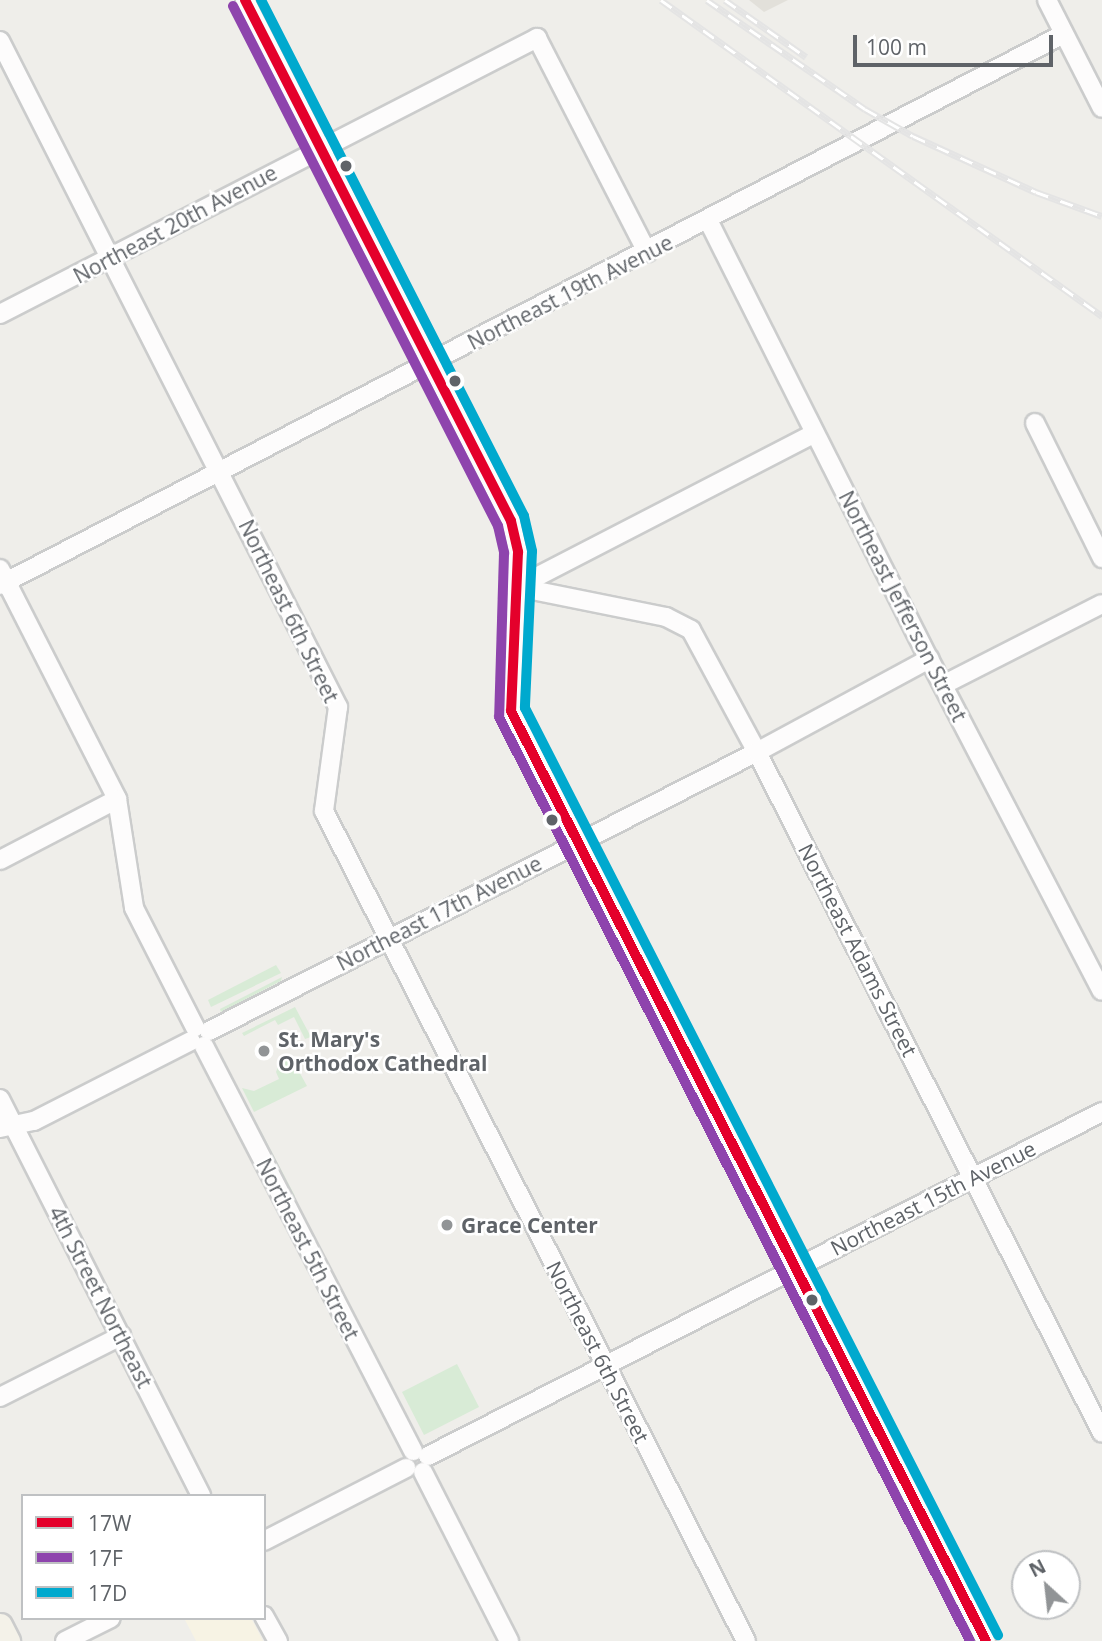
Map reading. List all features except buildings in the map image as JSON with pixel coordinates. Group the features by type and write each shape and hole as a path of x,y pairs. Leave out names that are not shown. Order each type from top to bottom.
{"main road":[{"path":"0,1625 8,1641"}],"street":[{"path":"246,0 511,521 518,552 511,711 986,1641"},
{"path":"1047,0 1102,108"},
{"name":"Northeast 19th Avenue","path":"2,578 220,473 1064,34"},
{"name":"Northeast 20th Avenue","path":"0,314 537,38 648,252"},
{"name":"Northeast 6th Street","path":"0,41 338,707 324,811 746,1641"},
{"name":"Northeast Jefferson Street","path":"708,220 929,659 1102,991"},
{"path":"1035,423 1102,558"},
{"path":"517,587 815,433"},
{"name":"Northeast 5th Street","path":"2,578 117,799 134,908 509,1641"},
{"name":"Northeast Adams Street","path":"517,587 680,622 691,630 757,752 1102,1433"},
{"path":"943,685 1102,604"},
{"name":"Northeast 17th Avenue","path":"6,1126 34,1121 757,752 929,659"},
{"path":"0,860 117,799"},
{"name":"4th Street Northeast","path":"0,1099 6,1126 121,1336 200,1494"},
{"name":"Northeast 15th Avenue","path":"266,1540 1102,1112"},
{"path":"0,1397 121,1336"},
{"path":"266,1619 278,1641"},
{"path":"65,1641 107,1620"}],"shaded area":[{"path":"749,0 788,0 764,12"},
{"path":"185,1620 252,1620 263,1641 196,1641"}],"green space":[{"path":"276,965 281,973 211,1007 208,1000"},
{"path":"282,977 281,981 221,1012 220,1009"},
{"path":"295,1007 311,1037 305,1039 294,1017 278,1025 275,1020 244,1036 242,1033"},
{"path":"291,1057 307,1086 254,1112 242,1088 254,1091 279,1079 276,1072 279,1064"},
{"path":"235,1082 295,1196 292,1197 232,1083"},
{"path":"457,1364 479,1407 424,1435 402,1392"}],"railway":[{"path":"661,0 1102,316"},
{"path":"707,0 865,109 913,136 1036,192 1102,216"},
{"path":"725,0 806,57"}],"transit line":[{"name":"17W","path":"245,0 511,521 518,552 511,711 986,1641"},
{"name":"17D","path":"261,0 524,516 532,551 525,708 998,1635"},
{"name":"17F","path":"233,6 498,526 504,553 499,717 970,1641"}],"place":[{"name":"St. Mary's Orthodox Cathedral","path":"264,1051"},
{"name":"Grace Center","path":"447,1225"}]}
